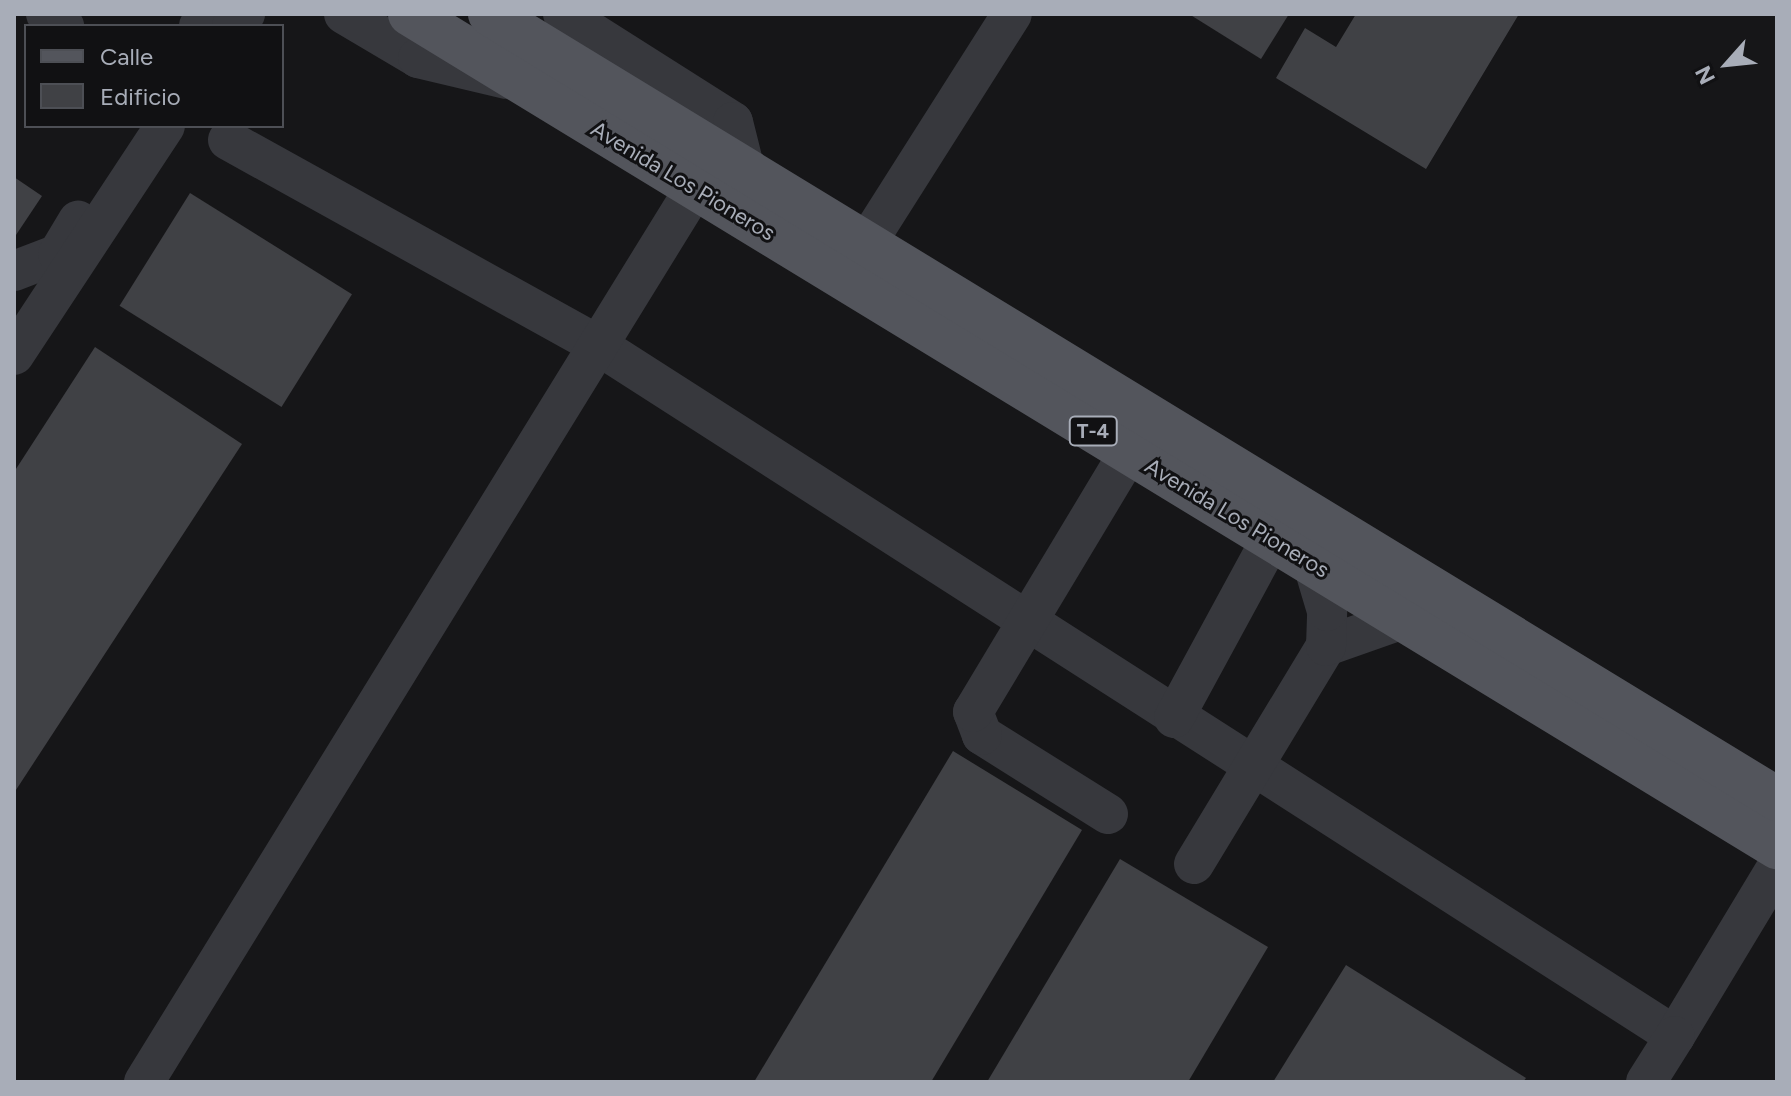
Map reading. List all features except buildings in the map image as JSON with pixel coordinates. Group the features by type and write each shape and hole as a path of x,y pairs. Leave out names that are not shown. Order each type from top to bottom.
{"main road":[{"name":"Avenida Los Pioneros","path":"410,14 1777,847"},
{"name":"Avenida Los Pioneros","path":"490,14 1777,799"}],"lane":[{"path":"344,14 418,58 523,83"},
{"path":"563,14 606,28 733,122 745,170"},
{"path":"866,244 1012,14"},
{"path":"606,28 615,91"},
{"path":"14,271 58,254 136,128"},
{"path":"15,351 164,128"},
{"path":"228,140 599,346 1029,620 1252,770 1675,1036"},
{"path":"144,1082 695,188"},
{"path":"1108,814 973,725 973,712 1129,452"},
{"path":"1174,718 1271,539"},
{"path":"1194,864 1326,646 1327,611 1313,564"},
{"path":"1326,646 1403,619"},
{"path":"1646,1082 1777,867"}]}
